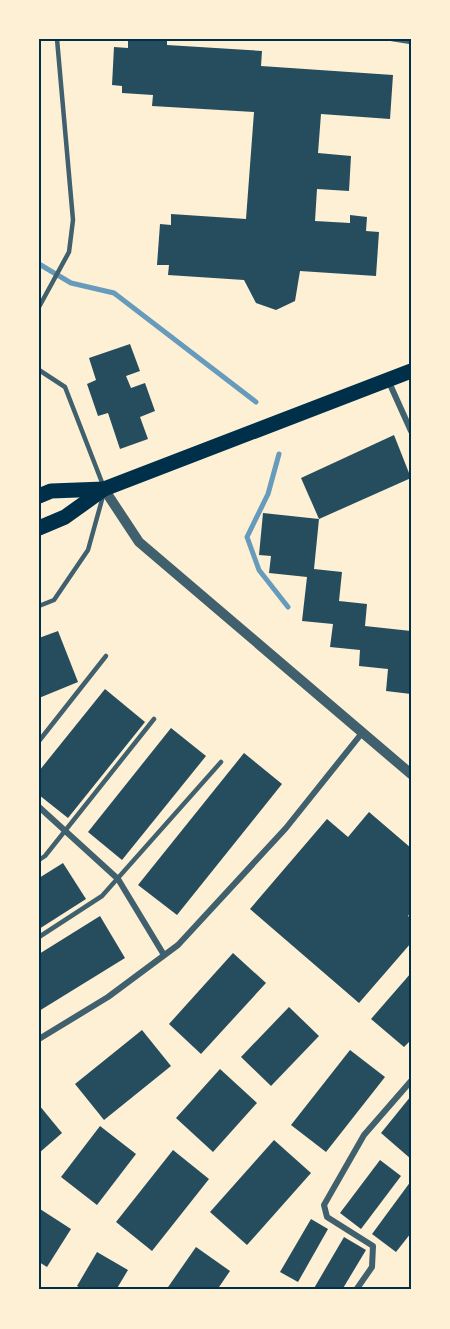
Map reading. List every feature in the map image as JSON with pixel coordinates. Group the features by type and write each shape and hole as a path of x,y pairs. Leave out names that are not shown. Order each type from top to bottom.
{"highway":[{"path":"39,528 65,517 104,489 411,371"},
{"path":"39,496 51,491 104,489"}],"street":[{"path":"388,380 411,431"},
{"path":"104,489 139,542 362,733 410,769"},
{"path":"39,1039 108,997 178,945 286,828 362,733"},
{"path":"39,807 118,879 164,955"},
{"path":"356,1290 372,1267 373,1246 327,1217 324,1204 364,1136 411,1081"}],"lane":[{"path":"39,307 69,252 73,220 57,39"},
{"path":"392,39 411,42"},
{"path":"39,370 65,387 104,489 88,550 54,600 39,606"},
{"path":"39,741 106,656"},
{"path":"39,860 45,856 154,719"},
{"path":"39,937 102,896 221,762"}],"building":[{"path":"128,39 167,39 167,45 262,51 261,66 393,75 390,119 321,114 318,153 351,156 349,191 317,189 315,221 350,223 350,215 367,217 366,231 379,232 376,276 300,271 295,301 276,310 256,303 244,280 168,275 169,265 157,265 160,224 171,225 171,214 246,219 254,112 152,106 153,95 122,93 122,86 112,85 114,47 128,48"},
{"path":"130,344 140,371 126,376 131,388 145,383 155,411 140,417 148,439 120,449 108,413 98,416 87,384 96,380 89,358"},
{"path":"394,435 411,478 319,519 301,478"},
{"path":"263,513 319,519 314,569 342,572 339,601 367,604 365,626 411,631 411,694 386,691 388,669 359,666 360,650 330,647 333,624 302,621 307,577 269,573 271,556 259,555"},
{"path":"58,631 78,682 39,698 39,638"},
{"path":"105,689 145,722 68,818 39,795 39,771"},
{"path":"171,728 206,756 122,860 88,832"},
{"path":"244,753 282,784 177,915 138,885"},
{"path":"369,812 411,848 411,912 408,916 411,918 411,943 359,1003 250,909 327,819 348,837"},
{"path":"63,863 86,899 39,929 39,878"},
{"path":"100,916 125,958 39,1011 39,954"},
{"path":"233,953 266,983 201,1054 169,1024"},
{"path":"411,973 411,1040 404,1047 371,1019"},
{"path":"289,1007 319,1036 271,1086 241,1057"},
{"path":"142,1030 171,1066 104,1120 75,1084"},
{"path":"350,1050 385,1077 326,1152 291,1125"},
{"path":"220,1069 257,1103 213,1152 176,1118"},
{"path":"411,1096 411,1159 381,1133"},
{"path":"39,1105 62,1133 39,1153"},
{"path":"100,1126 136,1154 97,1205 61,1177"},
{"path":"274,1140 311,1173 247,1245 210,1212"},
{"path":"173,1150 209,1179 152,1251 116,1222"},
{"path":"380,1160 401,1176 361,1229 340,1213"},
{"path":"411,1181 411,1233 396,1252 372,1234"},
{"path":"40,1209 71,1229 47,1267 39,1262"},
{"path":"311,1219 328,1229 298,1282 280,1272"},
{"path":"344,1237 366,1250 342,1290 313,1290"},
{"path":"196,1247 230,1271 217,1290 166,1290"},
{"path":"97,1252 128,1270 116,1290 84,1290 77,1286"}],"waterway":[{"path":"39,264 71,283 114,293 256,402"},
{"path":"279,454 268,494 247,537 259,570 288,607"}]}
